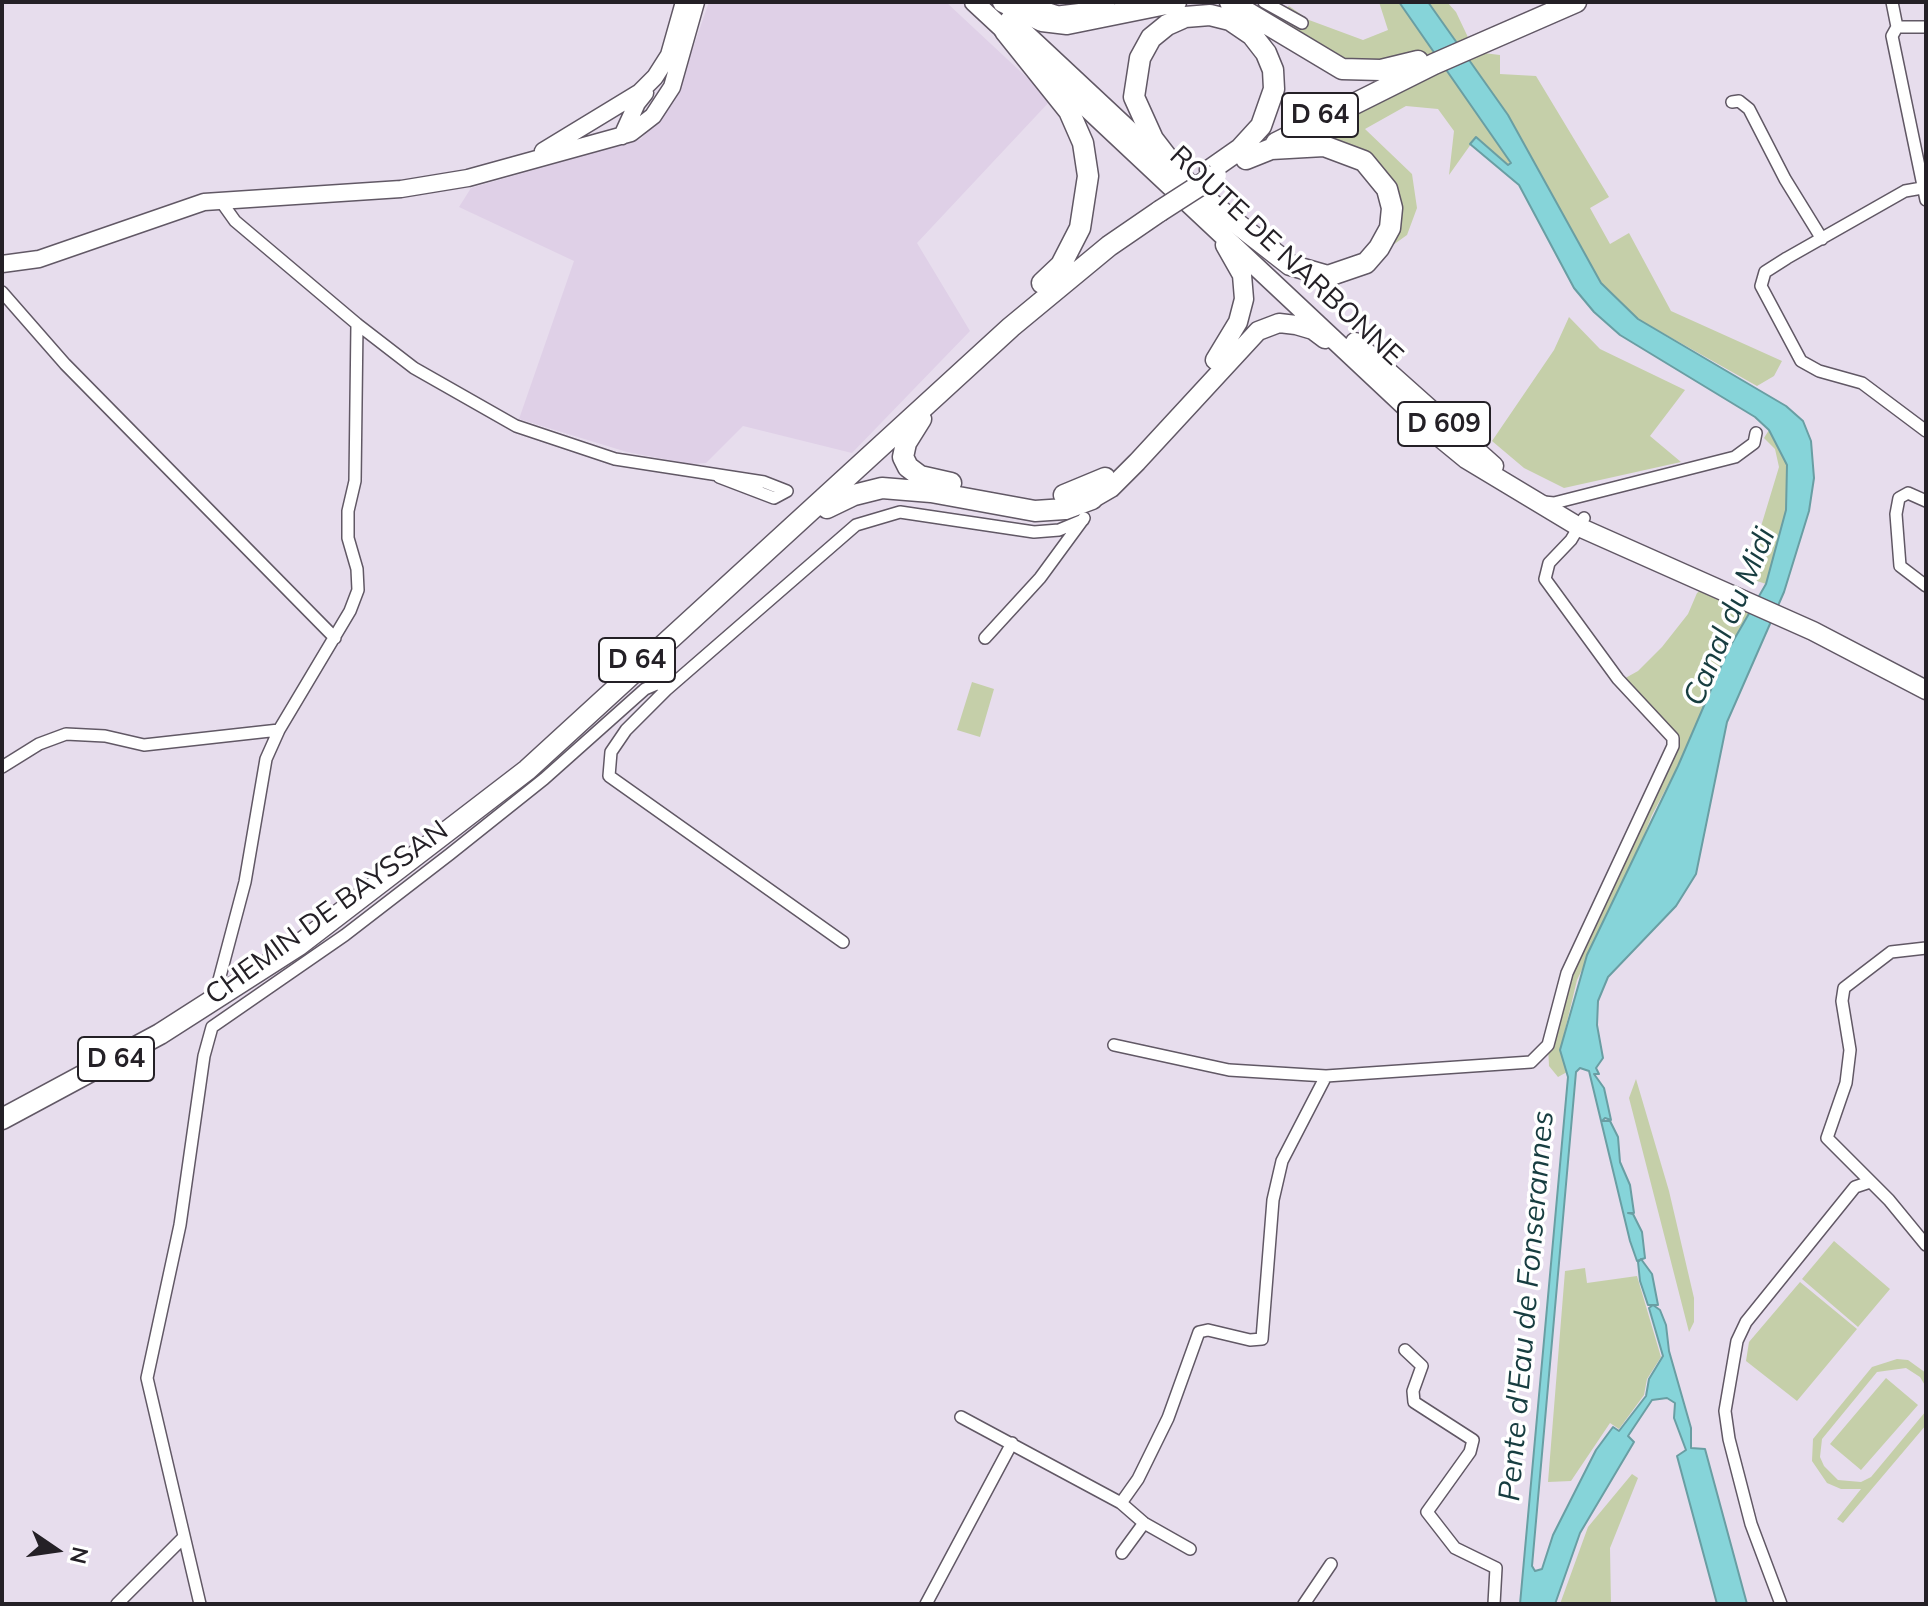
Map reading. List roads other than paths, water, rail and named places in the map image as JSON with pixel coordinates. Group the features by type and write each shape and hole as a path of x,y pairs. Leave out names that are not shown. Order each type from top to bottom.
{"highway":[{"path":"1003,2 1030,17 1067,24 1176,2"},
{"path":"1230,2 1342,69 1381,70 1432,61"},
{"name":"D 64","path":"1477,42 1563,2"},
{"name":"D 64","path":"469,814 842,475 969,354 1090,252 1213,173 1432,61 1576,2"},
{"path":"1213,173 1261,126 1274,89 1273,70 1266,53 1252,35 1230,20 1210,15 1185,17 1167,25 1151,38 1140,58 1134,97 1153,139 1190,187 1271,252 1308,272 1328,276 1348,272 1366,263 1379,248 1390,228 1392,208 1387,189 1364,161 1324,146 1271,149 1246,159"},
{"path":"969,354 1061,265 1080,228 1087,200 1083,143 1069,111 1005,31"},
{"name":"D 64","path":"1213,173 1246,159 1432,61"},
{"name":"D 64","path":"2,1119 95,1071 226,993 342,914 527,770 1011,327 1157,208"},
{"path":"1011,327 915,425 903,457 908,467 920,476 1016,498 1084,496"},
{"path":"728,589 834,503 868,491 882,488 913,490 1035,511 1065,509 1105,478"}],"main road":[{"name":"ROUTE DE NARBONNE","path":"974,2 1394,396 1466,459 1531,502 1790,616 1863,644 1926,680"},
{"name":"ROUTE DE NARBONNE","path":"992,2 1458,437 1522,485 1581,522"},
{"path":"1105,478 1129,458 1216,359 1238,322 1244,299 1242,275 1202,214"},
{"path":"1084,496 1111,488 1238,350 1258,331 1279,323 1313,330 1394,396"},
{"name":"ROUTE DE NARBONNE","path":"1790,616 1926,690"}],"street":[{"path":"622,136 637,103 659,79 684,2"},
{"path":"2,264 39,259 168,212 220,200 401,189 468,178 622,136 643,125 664,101 681,62 696,2"},
{"path":"1028,2 1058,12 1129,2"},
{"path":"1264,2 1302,23"},
{"path":"1892,2 1897,27 1892,36 1924,194 1905,191 1765,272 1761,280 1762,292 1801,361 1819,371 1862,383 1926,431"},
{"path":"1897,27 1925,27"},
{"path":"525,162 640,92 662,70"},
{"path":"1732,102 1739,101 1749,109 1785,179 1822,239"},
{"path":"220,200 235,221 414,368 516,426 615,459 764,482 787,491 774,498 719,477"},
{"path":"2,292 65,364 335,638"},
{"path":"226,993 219,980 245,882 266,759 279,730 335,638 358,590 357,569 348,538 357,440 357,324"},
{"path":"1531,502 1554,503 1735,457 1754,443 1756,433"},
{"path":"1926,501 1908,493 1899,498 1896,514 1900,566 1926,586"},
{"path":"985,638 1040,578 1083,520 1084,496"},
{"path":"843,942 609,776 611,752 626,730 666,690 835,541 877,516 900,512 924,514 1034,532 1059,530 1083,520"},
{"path":"1114,1045 1229,1070 1326,1076 1531,1062 1553,1036 1567,973 1673,746 1673,738 1618,679 1548,586 1545,571 1549,563 1581,522"},
{"name":"CHEMIN DE BAYSSAN","path":"200,1604 148,1391 147,1363 180,1225 204,1056 212,1027 345,935 450,854 544,779 645,689 659,683 666,690"},
{"path":"2,767 39,744 66,734 105,736 144,745 279,730"},
{"path":"1926,948 1891,952 1844,988 1842,1001 1850,1050 1846,1083 1827,1138 1926,1245"},
{"path":"1121,1503 1138,1479 1168,1418 1199,1332 1208,1330 1250,1340 1262,1339 1273,1200 1282,1161 1326,1076"},
{"path":"1781,1604 1751,1524 1727,1425 1725,1411 1737,1341 1746,1322 1855,1187 1870,1182"},
{"path":"1405,1350 1422,1366 1413,1391 1414,1402 1473,1440 1470,1452 1427,1512 1455,1548 1496,1568 1494,1604"},
{"path":"961,1417 1121,1503 1144,1523 1190,1549"},
{"path":"926,1604 1012,1443"},
{"path":"1122,1553 1144,1523"},
{"path":"117,1604 183,1538"},
{"path":"1304,1604 1331,1564"}],"water":[{"path":"1399,2 1428,2 1508,115 1601,283 1638,319 1786,406 1803,421 1811,441 1814,478 1809,511 1784,592 1727,722 1696,874 1676,906 1608,977 1598,1001 1597,1025 1603,1058 1596,1068 1599,1074 1594,1074 1604,1088 1611,1120 1605,1118 1602,1121 1610,1121 1618,1137 1620,1162 1630,1185 1634,1213 1628,1213 1633,1214 1642,1232 1645,1258 1637,1261 1589,1071 1580,1068 1576,1072 1532,1566 1535,1571 1542,1569 1553,1535 1596,1450 1613,1427 1619,1431 1646,1396 1649,1379 1663,1356 1649,1308 1653,1305 1660,1310 1666,1325 1669,1351 1691,1428 1691,1448 1705,1449 1747,1604 1717,1604 1677,1456 1686,1450 1674,1418 1675,1403 1667,1398 1652,1400 1628,1436 1634,1442 1580,1533 1555,1604 1520,1604 1568,1077 1560,1050 1587,955 1678,766 1728,650 1766,584 1786,510 1787,465 1769,430 1755,417 1620,335 1594,312 1574,288 1519,185 1470,144 1476,137 1508,165 1511,163"},
{"path":"1641,1259 1652,1274 1658,1305 1648,1305 1640,1281 1638,1262"}],"water label":[{"name":"Canal du Midi","path":"1730,617"},
{"name":"Pente d'Eau de Fonserannes","path":"1527,1306"}]}
